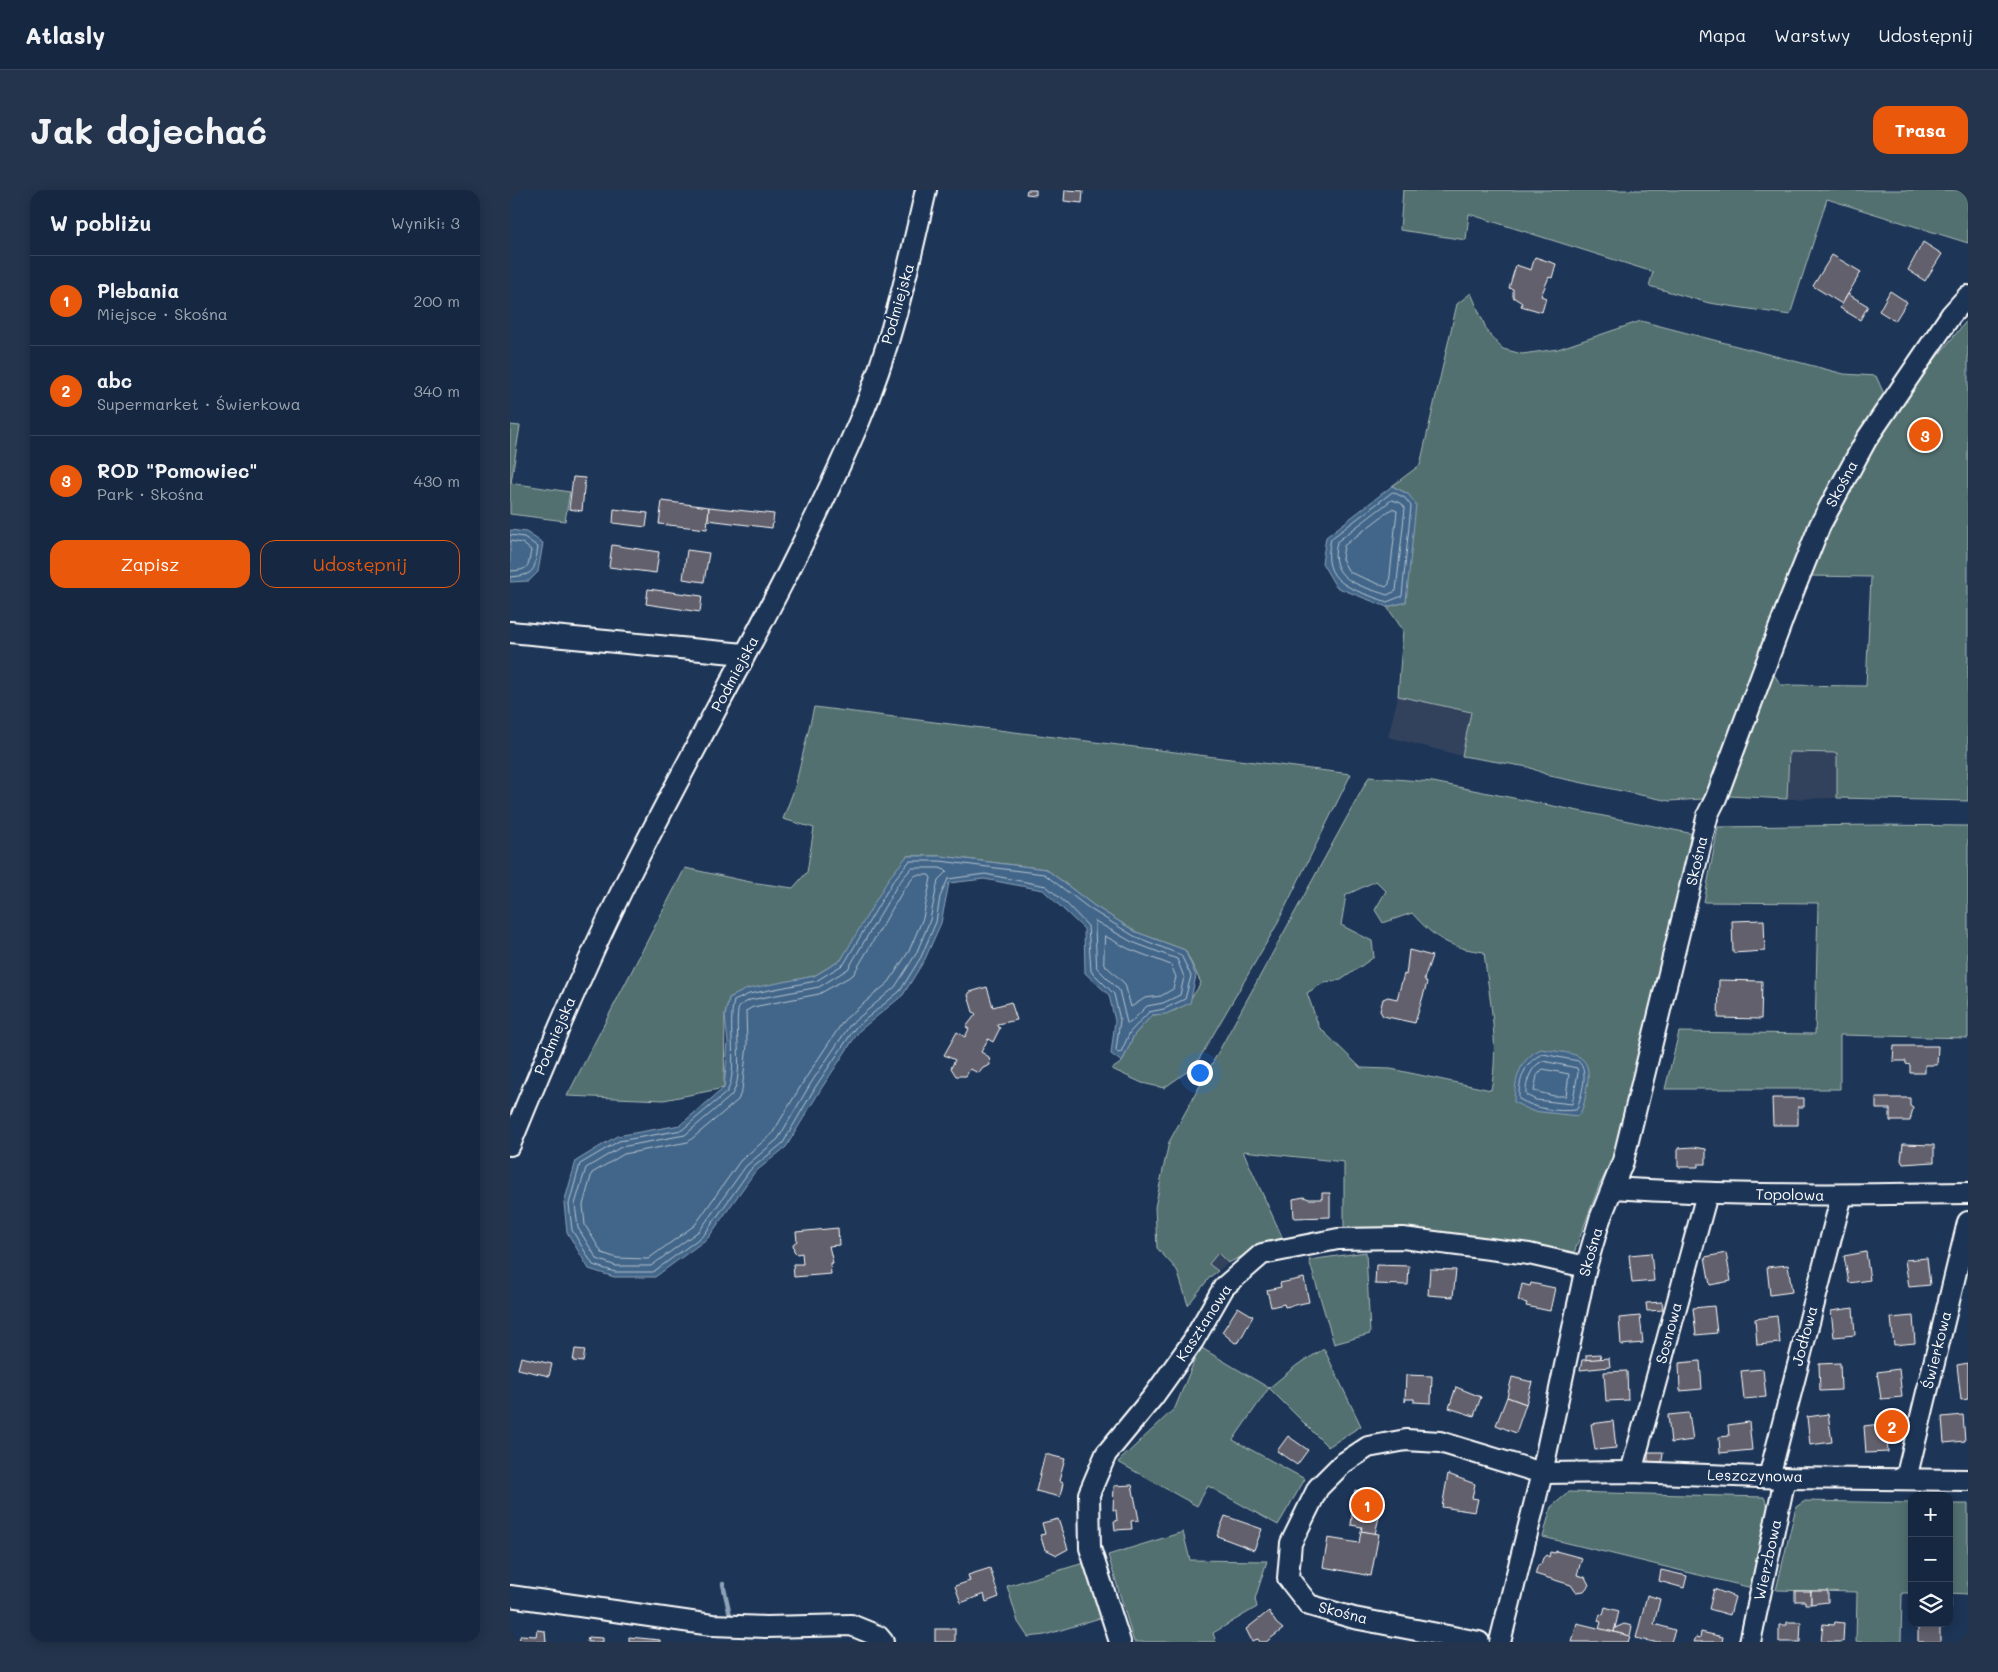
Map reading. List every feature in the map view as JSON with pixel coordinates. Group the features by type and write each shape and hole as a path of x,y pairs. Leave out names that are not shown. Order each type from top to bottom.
{"street":[{"name":"Podmiejska","path":"510,1145 586,963 744,654 797,556 860,420 897,316 926,190"},
{"name":"Skośna","path":"1500,1642 1542,1473 1586,1267 1600,1219 1623,1161 1654,1041 1708,814 1716,798 1789,602 1820,525 1866,440 1950,315 1968,296"},
{"path":"510,632 744,654"},
{"name":"Topolowa","path":"1613,1188 1707,1194 1842,1196 1968,1193"},
{"name":"Sosnowa","path":"1630,1472 1707,1194"},
{"name":"Jodłowa","path":"1777,1477 1842,1196"},
{"name":"Świerkowa","path":"1906,1479 1968,1222"},
{"name":"Kasztanowa","path":"1120,1642 1090,1548 1089,1494 1106,1454 1153,1397 1193,1341 1224,1287 1262,1254 1338,1239 1402,1238 1529,1254 1586,1267"},
{"name":"Skośna","path":"1479,1642 1354,1618 1309,1605 1288,1578 1291,1543 1318,1488 1342,1464 1368,1447 1406,1440 1440,1442 1542,1473"},
{"name":"Leszczynowa","path":"1542,1473 1630,1472 1777,1477 1968,1480"},
{"name":"Wierzbowa","path":"1750,1642 1777,1477"},
{"path":"510,1596 712,1625 766,1627 851,1625 880,1639"}],"shaded area":[{"path":"1398,696 1471,712 1462,756 1388,737"},
{"path":"1788,752 1837,753 1837,798 1787,799"},
{"path":"1218,1253 1228,1263 1218,1271 1209,1264"}],"green space":[{"path":"1403,190 1968,190 1968,243 1827,199 1790,315 1709,303 1649,286 1653,272 1469,214 1466,240 1400,230"},
{"path":"1471,293 1488,333 1503,349 1522,354 1558,349 1641,321 1844,374 1876,376 1884,394 1821,499 1713,779 1703,799 1669,801 1550,776 1528,767 1462,756 1471,712 1398,696 1403,630 1387,607 1406,602 1408,494 1392,486 1420,465 1457,304"},
{"path":"1968,319 1968,801 1837,798 1837,753 1789,752 1787,799 1728,796 1773,673 1781,685 1866,686 1871,577 1808,576 1857,478 1908,392"},
{"path":"510,425 520,426 511,483 570,492 565,521 510,514"},
{"path":"814,707 1351,774 1275,928 1195,1066 1164,1088 1142,1083 1112,1069 1122,1062 1134,1035 1152,1015 1176,1010 1192,997 1201,983 1185,950 1136,932 1093,905 1046,869 941,856 907,856 841,960 814,976 742,992 729,998 725,1016 724,1088 664,1100 567,1096 685,868 750,882 793,888 807,872 814,828 783,819 795,787"},
{"path":"1369,777 1433,782 1694,834 1623,1139 1599,1186 1574,1253 1451,1234 1344,1231 1344,1162 1243,1151 1284,1241 1264,1246 1228,1263 1218,1253 1209,1264 1218,1271 1210,1277 1188,1305 1177,1270 1157,1248 1155,1207 1169,1142","holes":["1376,881 1386,891 1375,910 1383,923 1412,913 1428,930 1444,941 1462,948 1484,952 1494,1038 1491,1090 1391,1069 1361,1068 1319,1027 1307,993 1325,982 1341,980 1374,957 1372,941 1341,925 1346,895"]},
{"path":"1968,826 1968,1038 1840,1035 1840,1089 1665,1089 1679,1032 1815,1034 1818,903 1704,902 1718,827"},
{"path":"1366,1252 1370,1334 1334,1344 1309,1260"},
{"path":"1200,1347 1269,1388 1233,1440 1305,1479 1278,1525 1208,1486 1197,1506 1118,1462 1175,1408"},
{"path":"1324,1349 1361,1426 1328,1447 1269,1388 1297,1365"},
{"path":"1569,1492 1764,1497 1769,1509 1752,1588 1543,1537 1551,1507"},
{"path":"1805,1501 1908,1503 1908,1593 1902,1593 1901,1642 1856,1642 1857,1592 1776,1590 1796,1507"},
{"path":"1953,1504 1968,1504 1968,1594 1953,1593"},
{"path":"1183,1532 1190,1560 1267,1561 1255,1599 1257,1607 1213,1633 1216,1642 1134,1642 1108,1555"},
{"path":"1087,1562 1103,1617 1045,1635 1028,1637 1018,1622 1007,1586"}],"water":[{"path":"1392,486 1408,494 1416,504 1406,602 1387,607 1336,587 1322,563 1326,537"},
{"path":"510,530 526,532 543,543 538,572 529,581 510,582"},
{"path":"907,856 941,856 1046,869 1093,905 1136,932 1185,950 1196,976 1190,1003 1166,1014 1152,1015 1134,1035 1122,1062 1111,1054 1115,1021 1109,995 1085,973 1084,929 1043,890 984,879 949,883 941,923 925,959 903,995 859,1031 786,1147 754,1173 708,1238 655,1277 614,1277 589,1269 567,1232 564,1203 576,1161 617,1136 680,1125 724,1088 728,1043 725,1016 729,998 747,989 814,976 841,960 889,878"},
{"path":"1541,1049 1570,1053 1583,1060 1587,1066 1585,1098 1578,1116 1532,1111 1514,1102 1517,1078 1523,1064"}],"building":[{"path":"1027,190 1036,190 1036,195 1026,194"},
{"path":"1065,190 1083,191 1082,203 1064,201"},
{"path":"1923,242 1942,254 1925,281 1908,270"},
{"path":"1832,255 1861,272 1842,304 1813,286"},
{"path":"1535,257 1556,264 1552,278 1549,277 1541,296 1546,298 1542,312 1521,306 1522,303 1513,297 1513,289 1509,288 1516,265 1531,270"},
{"path":"1890,291 1907,302 1895,321 1879,311"},
{"path":"1848,294 1868,306 1860,320 1840,308"},
{"path":"573,477 585,478 582,511 569,509"},
{"path":"662,501 709,507 707,529 659,524"},
{"path":"709,507 774,514 772,528 708,520"},
{"path":"614,509 648,513 646,527 613,523"},
{"path":"612,545 659,552 656,573 609,567"},
{"path":"687,550 709,553 704,582 683,579"},
{"path":"648,589 702,596 700,612 646,604"},
{"path":"1764,920 1765,951 1733,953 1732,921"},
{"path":"1409,950 1432,956 1424,979 1427,983 1415,1023 1383,1016 1380,1011 1383,999 1388,997 1397,999 1404,974 1406,975"},
{"path":"1719,980 1762,981 1761,1019 1718,1018"},
{"path":"987,987 993,1007 1011,1002 1017,1020 998,1024 997,1026 1000,1028 993,1042 988,1039 981,1052 989,1057 990,1065 983,1068 979,1073 970,1069 966,1076 956,1076 951,1068 955,1060 944,1055 957,1032 965,1037 969,1029 966,1027 976,1014 973,1012 968,995 970,992"},
{"path":"1894,1046 1938,1046 1937,1065 1925,1065 1925,1073 1910,1073 1910,1065 1906,1064 1906,1061 1893,1061"},
{"path":"1772,1098 1804,1098 1804,1107 1798,1107 1798,1125 1773,1125"},
{"path":"1876,1098 1910,1098 1910,1106 1913,1108 1910,1121 1890,1121 1890,1109 1876,1109"},
{"path":"1903,1144 1934,1145 1934,1162 1903,1164 1901,1160"},
{"path":"1693,1147 1706,1149 1706,1164 1698,1164 1698,1167 1678,1167 1678,1148"},
{"path":"1322,1193 1330,1193 1330,1217 1294,1218 1293,1199 1304,1197 1322,1199"},
{"path":"838,1228 839,1245 829,1246 833,1263 830,1263 831,1274 794,1277 793,1264 803,1264 802,1253 797,1254 794,1251 793,1244 797,1241 796,1232"},
{"path":"1866,1252 1870,1280 1849,1283 1844,1256"},
{"path":"1651,1253 1654,1281 1632,1283 1629,1255"},
{"path":"1726,1253 1731,1281 1710,1285 1705,1257"},
{"path":"1927,1258 1930,1285 1909,1287 1905,1260"},
{"path":"1376,1265 1409,1266 1408,1285 1375,1284"},
{"path":"1788,1265 1792,1292 1770,1295 1767,1267"},
{"path":"1430,1269 1456,1270 1453,1297 1428,1295"},
{"path":"1304,1278 1309,1302 1285,1307 1284,1304 1271,1307 1267,1290 1281,1287 1280,1283"},
{"path":"1531,1283 1555,1288 1550,1311 1526,1306 1527,1303 1518,1301 1522,1284 1530,1286"},
{"path":"1662,1302 1663,1310 1647,1311 1646,1303"},
{"path":"1714,1306 1717,1333 1696,1335 1693,1308"},
{"path":"1238,1307 1253,1316 1239,1342 1235,1343 1222,1332"},
{"path":"1853,1308 1855,1335 1834,1337 1831,1311"},
{"path":"1640,1316 1643,1343 1621,1345 1619,1318"},
{"path":"1777,1316 1780,1343 1757,1345 1755,1319"},
{"path":"1913,1316 1915,1343 1894,1345 1891,1318"},
{"path":"575,1349 585,1350 583,1362 573,1361"},
{"path":"1600,1354 1601,1359 1586,1360 1586,1355"},
{"path":"521,1357 552,1364 549,1376 518,1369"},
{"path":"1609,1358 1610,1367 1580,1370 1582,1360"},
{"path":"1700,1361 1702,1389 1680,1391 1679,1363"},
{"path":"1840,1363 1841,1390 1820,1391 1819,1364"},
{"path":"1968,1363 1968,1399 1961,1400 1957,1365"},
{"path":"1763,1369 1766,1397 1744,1399 1741,1371"},
{"path":"1899,1369 1902,1397 1881,1399 1877,1372"},
{"path":"1627,1371 1628,1400 1606,1401 1604,1372"},
{"path":"1406,1375 1432,1376 1431,1403 1414,1402 1414,1399 1406,1399 1405,1402"},
{"path":"1512,1377 1532,1382 1526,1404 1507,1397"},
{"path":"1456,1387 1481,1397 1474,1416 1449,1408"},
{"path":"1507,1397 1526,1404 1516,1433 1496,1425"},
{"path":"1689,1413 1693,1440 1671,1443 1668,1415"},
{"path":"1828,1414 1832,1442 1810,1445 1807,1417"},
{"path":"1963,1415 1965,1441 1944,1443 1942,1417"},
{"path":"1899,1419 1896,1434 1887,1435 1886,1424 1880,1424 1879,1420"},
{"path":"1613,1421 1616,1448 1595,1450 1591,1424"},
{"path":"1749,1422 1752,1450 1720,1453 1719,1437 1729,1436 1728,1425"},
{"path":"1886,1424 1888,1452 1866,1453 1864,1426"},
{"path":"1288,1436 1308,1450 1297,1465 1277,1451"},
{"path":"1648,1452 1663,1452 1662,1462 1648,1462"},
{"path":"1045,1454 1065,1459 1059,1481 1063,1483 1060,1497 1036,1491"},
{"path":"1448,1474 1475,1484 1472,1498 1478,1499 1475,1512 1442,1507"},
{"path":"1132,1485 1139,1520 1131,1521 1132,1529 1115,1530 1114,1521 1117,1521 1116,1510 1113,1510 1114,1486"},
{"path":"1355,1490 1384,1496 1375,1534 1361,1531 1362,1527 1351,1525"},
{"path":"1225,1516 1262,1529 1254,1550 1217,1536"},
{"path":"1058,1519 1068,1549 1057,1555 1045,1549 1040,1535 1045,1534 1042,1523"},
{"path":"1361,1531 1379,1534 1371,1576 1323,1567 1328,1538 1359,1543"},
{"path":"1556,1551 1582,1558 1577,1575 1585,1577 1589,1585 1584,1591 1576,1592 1571,1585 1535,1574 1543,1558 1546,1555 1549,1557 1550,1552 1555,1553"},
{"path":"990,1568 999,1597 986,1602 984,1594 961,1603 955,1586 970,1581 968,1575"},
{"path":"1661,1570 1687,1576 1684,1588 1659,1581"},
{"path":"1714,1589 1735,1597 1730,1615 1709,1609"},
{"path":"1795,1591 1811,1591 1811,1604 1805,1604 1805,1601 1795,1601"},
{"path":"1811,1591 1828,1591 1828,1602 1811,1604"},
{"path":"1647,1595 1660,1599 1654,1624 1675,1630 1671,1642 1654,1642 1636,1638"},
{"path":"1605,1607 1619,1611 1614,1632 1599,1629 1601,1622 1598,1621 1600,1614 1603,1615"},
{"path":"1269,1611 1276,1623 1283,1629 1266,1642 1260,1642 1258,1639 1252,1641 1246,1629"},
{"path":"1787,1622 1801,1622 1800,1642 1779,1642 1779,1625 1787,1625"},
{"path":"1835,1622 1844,1623 1843,1642 1821,1642 1823,1624 1834,1625"},
{"path":"1577,1623 1630,1636 1628,1642 1572,1642"},
{"path":"1624,1624 1632,1626 1630,1636 1614,1632 1615,1628"},
{"path":"1918,1627 1940,1627 1940,1642 1918,1642"},
{"path":"935,1629 955,1629 955,1642 935,1642"},
{"path":"537,1630 545,1631 546,1642 518,1642 521,1635 536,1636"},
{"path":"1701,1632 1723,1637 1722,1642 1694,1642 1696,1637 1700,1638"},
{"path":"588,1637 603,1638 603,1642 587,1642"},
{"path":"629,1637 660,1640 660,1642 629,1642"}],"waterway":[{"path":"723,1584 730,1615"}],"place":[{"name":"ROD \"Pomowiec\"","path":"1925,435"},
{"name":"abc","path":"1892,1426"},
{"name":"Plebania","path":"1367,1505"}]}
